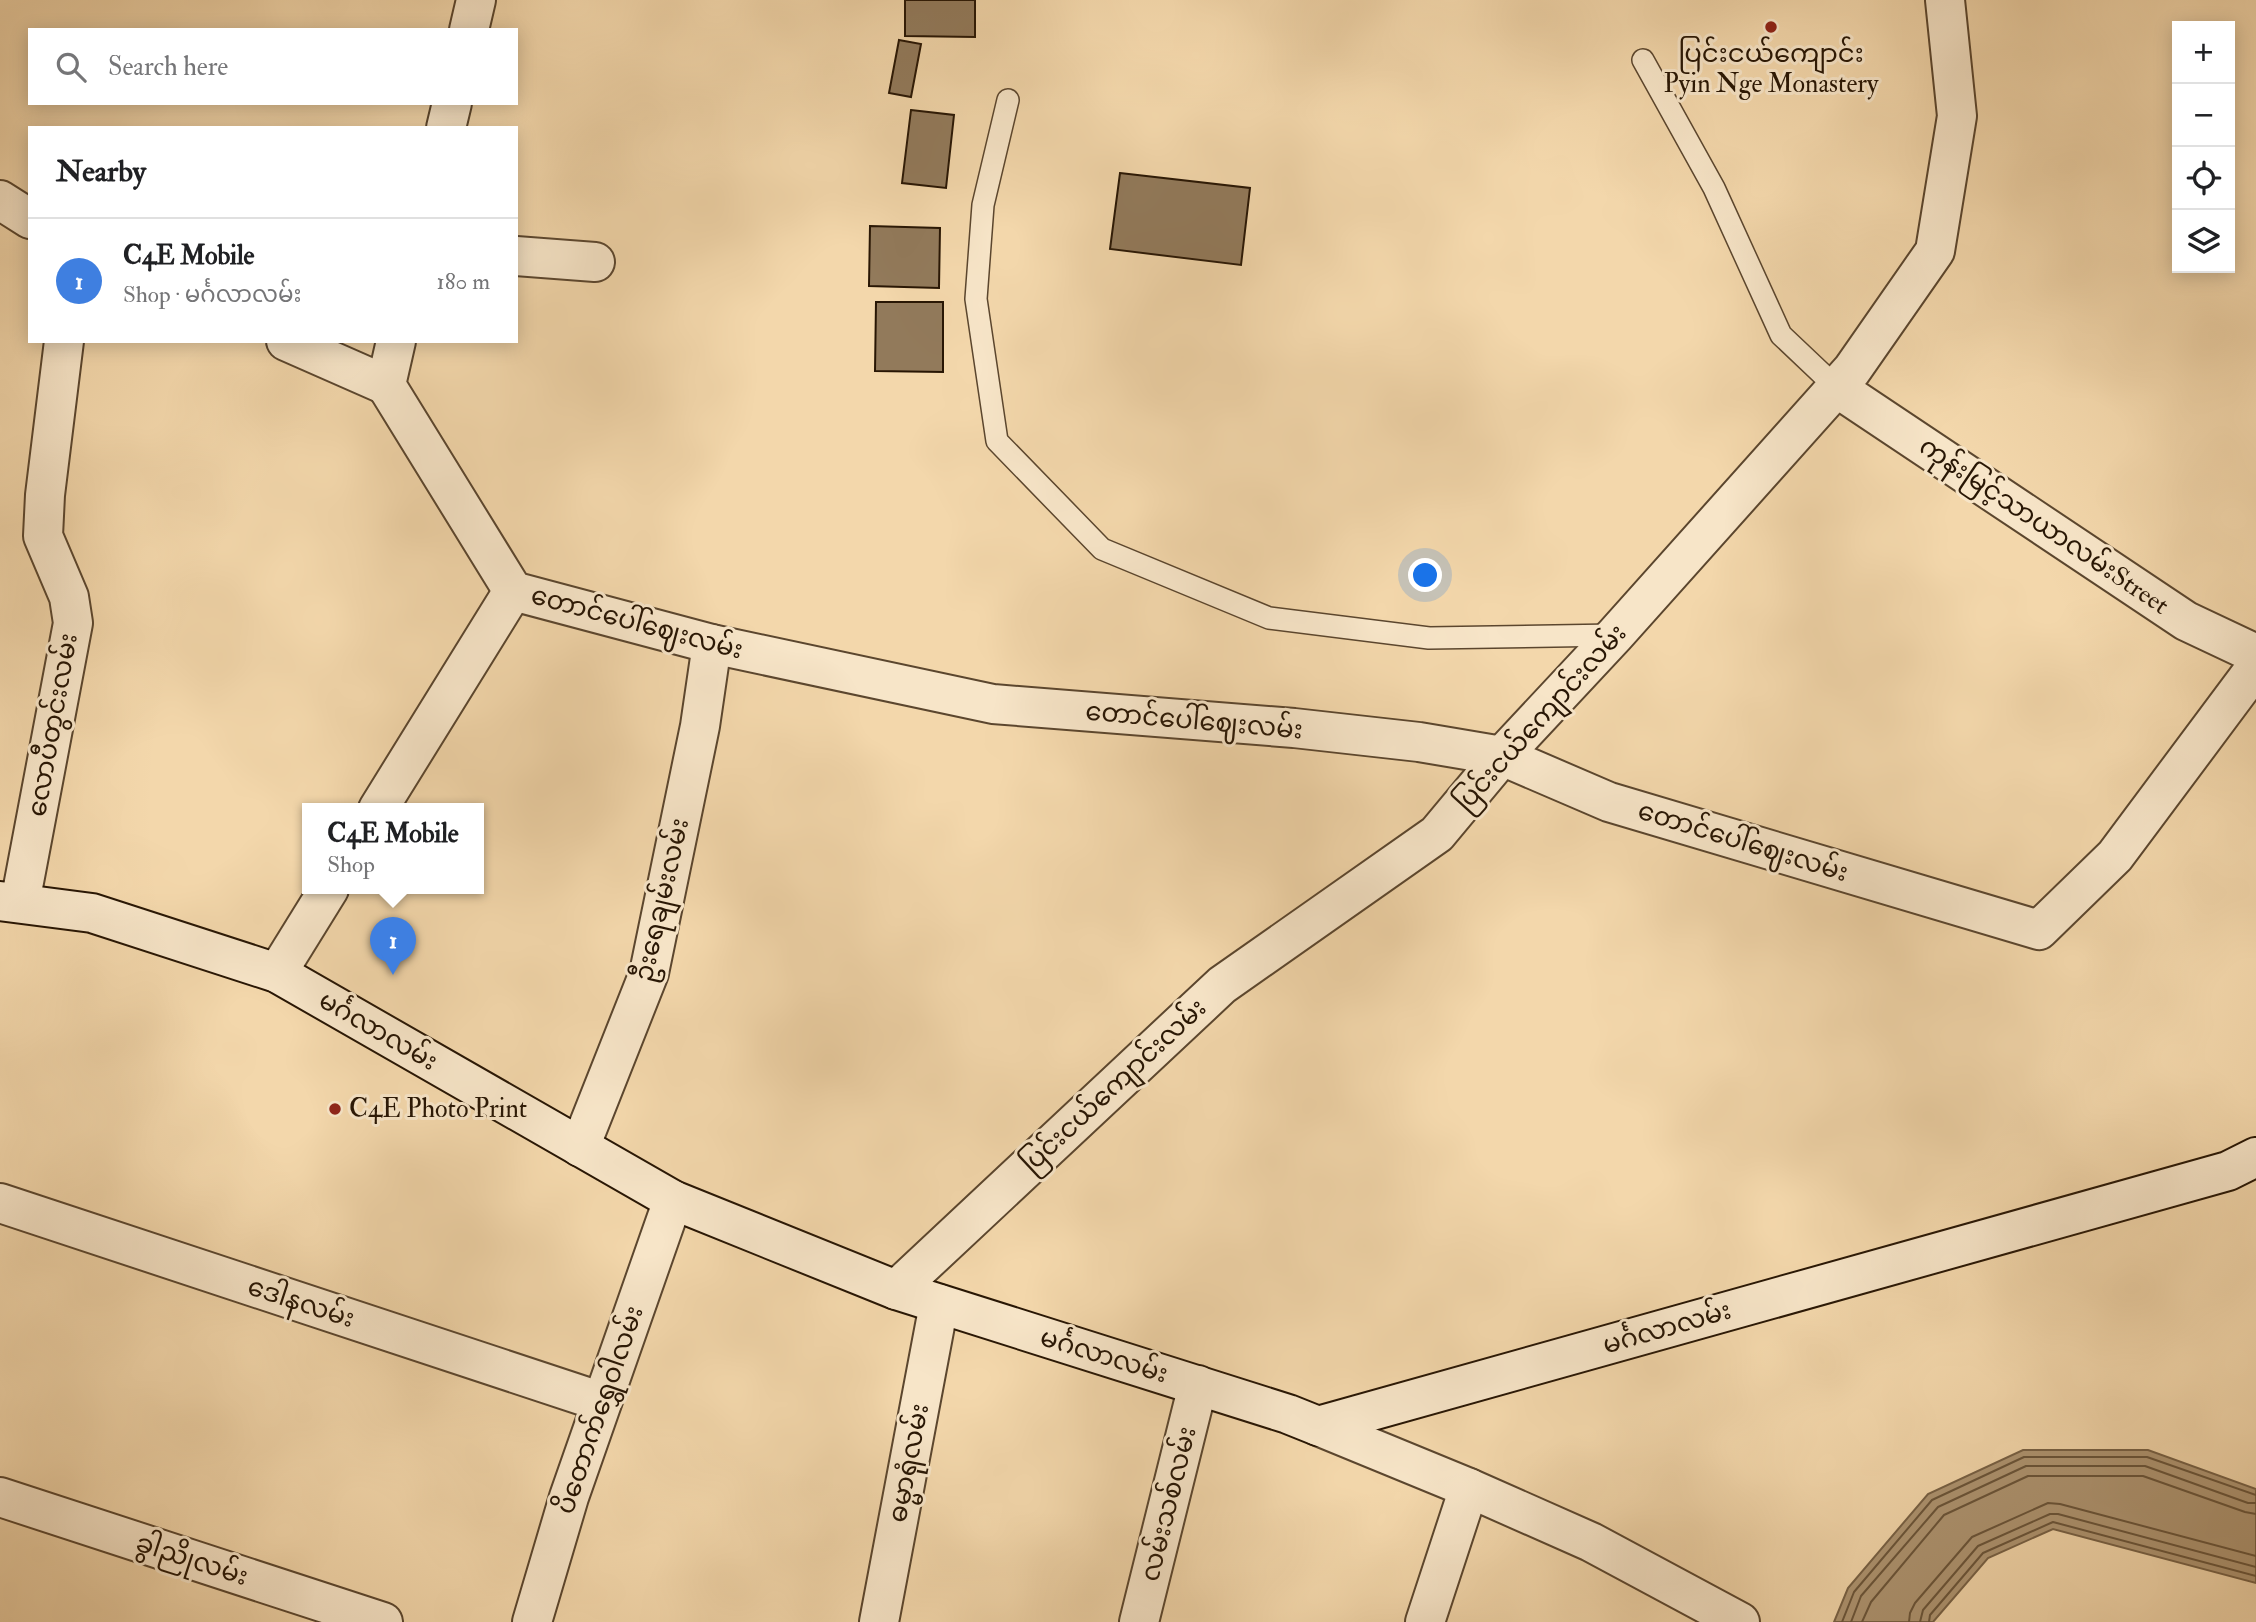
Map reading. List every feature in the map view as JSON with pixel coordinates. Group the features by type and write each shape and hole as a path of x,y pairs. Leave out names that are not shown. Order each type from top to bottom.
{"street":[{"path":"469,28 476,0"},
{"name":"ပြင်းငယ်ကျောင်းလမ်း","path":"896,1290 1222,985 1437,834 1502,756 1615,635 1852,370 1935,251 1957,116 1945,0"},
{"path":"446,126 452,105"},
{"path":"0,200 28,218"},
{"path":"518,256 594,262"},
{"name":"လောပီတွင်းလမ်း","path":"10,902 73,622 69,597 43,536 45,495 64,343"},
{"path":"291,343 386,385 396,343"},
{"name":"တောင်ပေါ်ဈေးလမ်း","path":"386,385 513,591 712,644 993,705 1294,728 1419,742 1502,756 1609,802 2039,930 2115,856 2256,667"},
{"name":"ကုန်းမြင့်သာယာလမ်းStreet","path":"1837,388 2186,621 2256,654"},
{"path":"382,803 513,591"},
{"name":"ဦးရေချမ်းလမ်း","path":"580,1147 649,973 700,726 712,644"},
{"path":"277,973 326,894"},
{"name":"မင်္ဂလာလမ်း","path":"10,902 92,913 277,973 673,1200 896,1290 1288,1414 1318,1426 2228,1171 2256,1157"},
{"name":"ပိတောက်ရွှေဝါလမ်း","path":"532,1622 569,1497 673,1200"},
{"name":"ဒေါနလမ်း","path":"0,1203 602,1402"},
{"name":"ဓမ္မာရုံလမ်း","path":"879,1622 939,1304"},
{"name":"လမ်းသစ်လမ်း","path":"1139,1622 1198,1385"},
{"path":"1318,1426 1591,1542 1740,1622"},
{"path":"1425,1622 1469,1488"},
{"name":"ခွါညိုလမ်း","path":"0,1497 383,1622"}],"lane":[{"path":"1643,60 1714,188 1781,335 1837,388"},
{"path":"1008,100 983,205 976,299 997,441 1102,549 1269,618 1429,638 1615,635"}],"water":[{"path":"2023,1450 2148,1450 2256,1489 2256,1583 2053,1529 1988,1558 1933,1622 1834,1622 1848,1588 1928,1494"}],"building":[{"path":"905,0 975,0 975,37 905,36"},
{"path":"899,40 921,44 911,97 889,93"},
{"path":"911,110 954,115 946,188 902,183"},
{"path":"1120,173 1250,188 1241,265 1110,249"},
{"path":"870,226 940,228 939,288 869,286"},
{"path":"876,302 943,302 943,372 875,371"}],"place":[{"name":"ပြင်းငယ်ကျောင်း Pyin Nge Monastery","path":"1771,27"},
{"name":"C4E Mobile","path":"393,975"},
{"name":"C4E Photo Print","path":"335,1109"}]}
